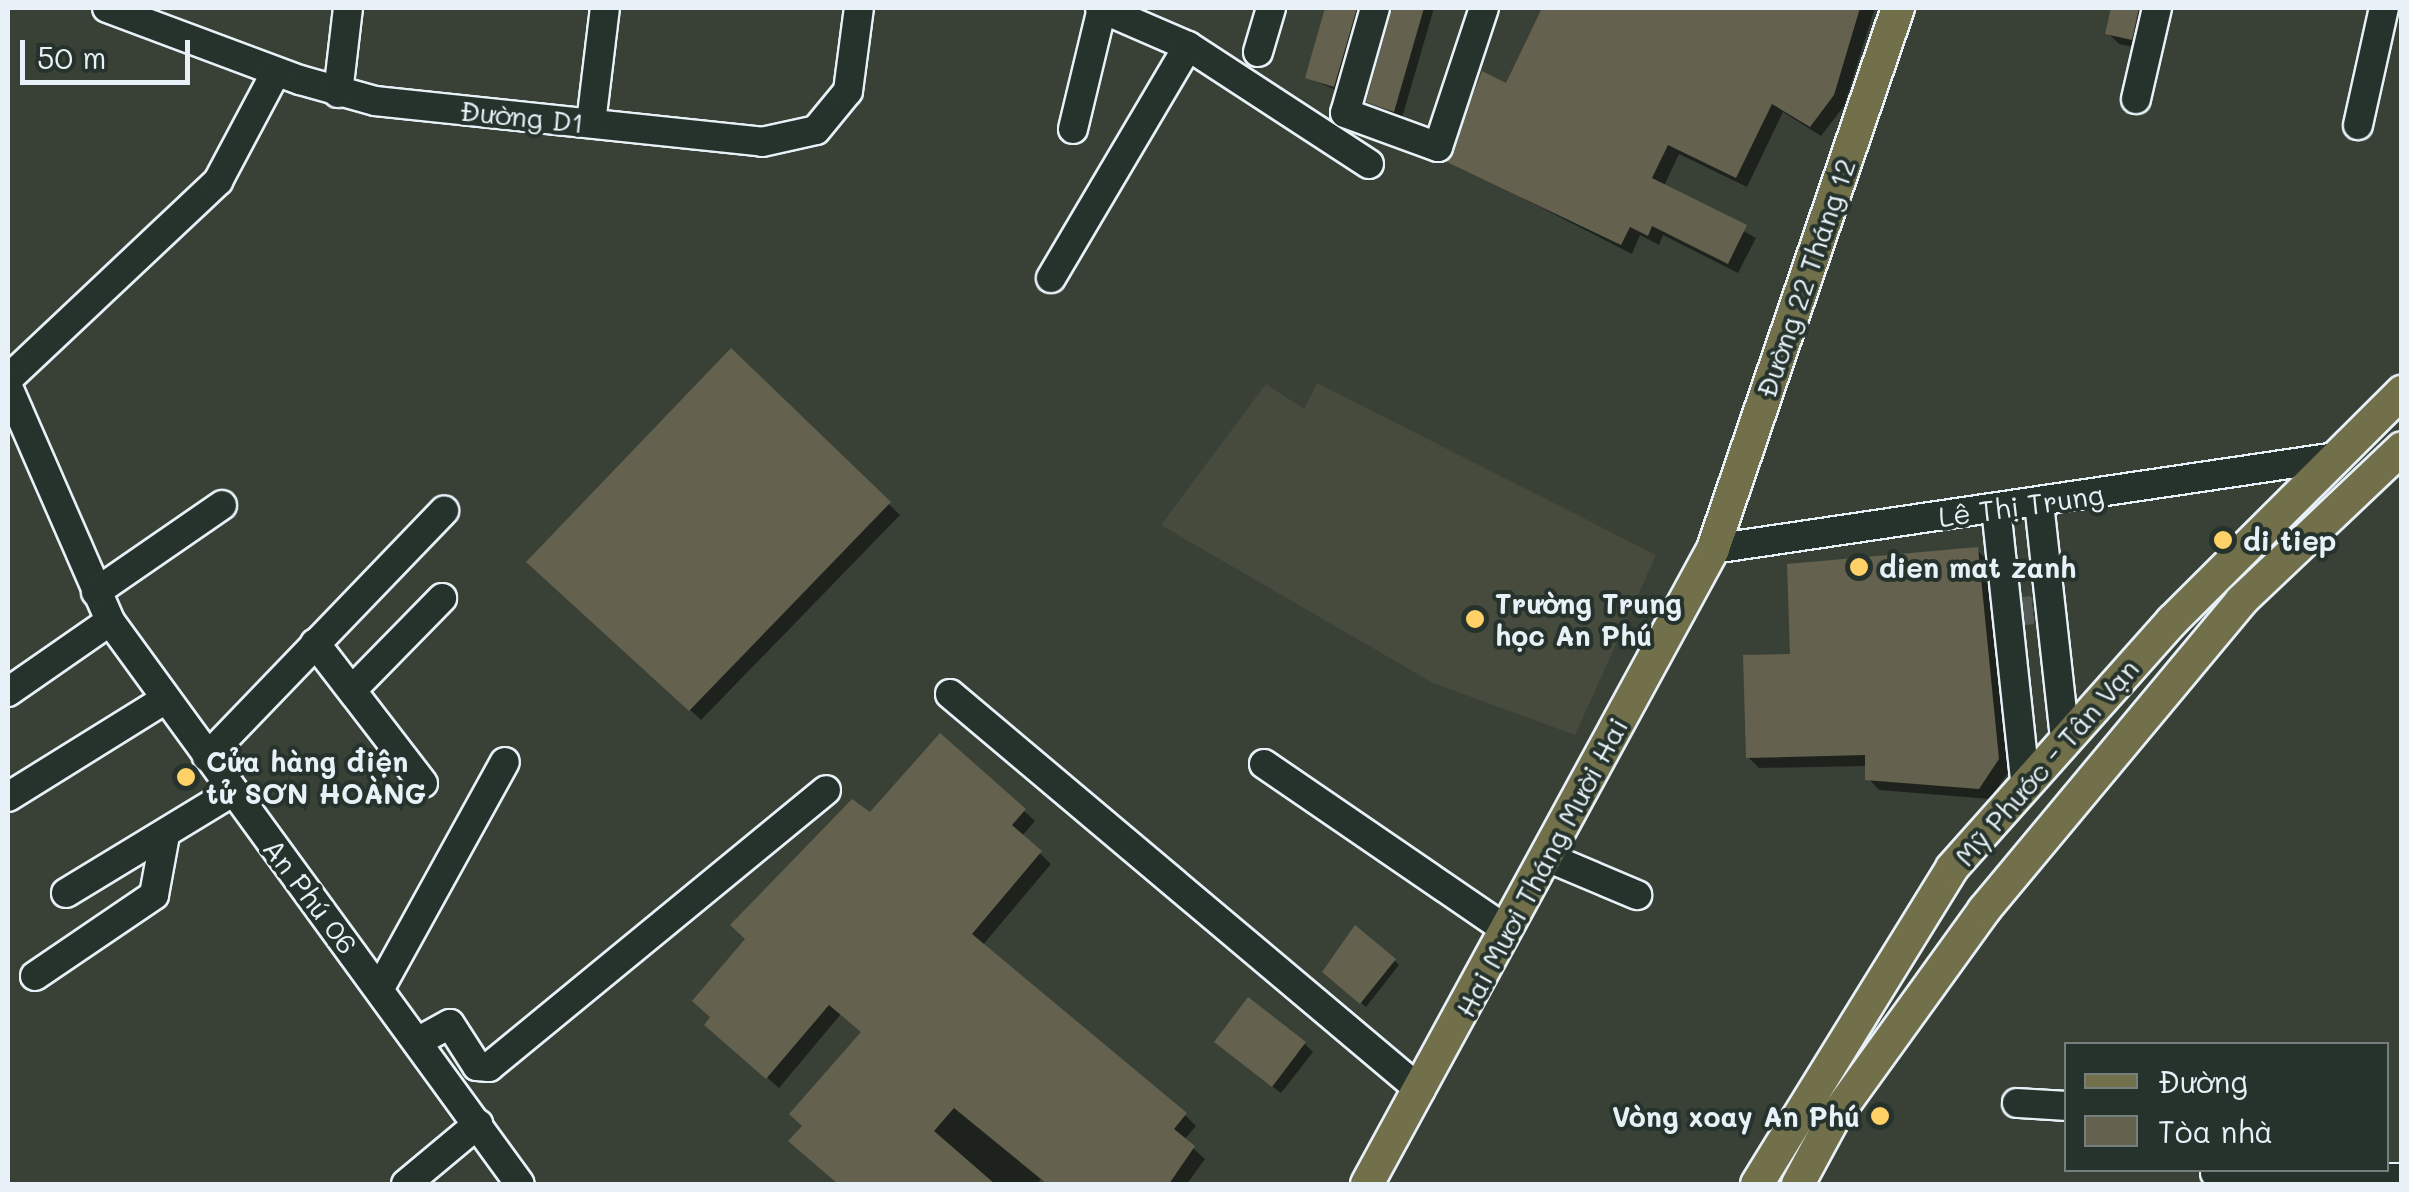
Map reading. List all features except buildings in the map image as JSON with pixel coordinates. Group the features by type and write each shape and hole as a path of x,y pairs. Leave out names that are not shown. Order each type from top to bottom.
{"main road":[{"name":"Đường 22 Tháng 12","path":"1712,549 1898,8"},
{"name":"Mỹ Phước - Tân Vạn","path":"1757,1184 1952,868 2064,736 2329,458 2402,392"},
{"name":"Mỹ Phước - Tân Vạn","path":"1798,1184 1832,1121 1996,895 2241,601 2401,449"},
{"path":"2329,458 2401,449"},
{"name":"Hai Mươi Tháng Mười Hai","path":"1368,1184 1712,549"}],"street":[{"name":"Đường D1","path":"107,8 338,93 762,142 816,130 848,90 860,8"},
{"path":"338,93 348,8"},
{"path":"591,123 605,8"},
{"path":"1074,129 1101,8 1164,20 1188,46 1369,164"},
{"path":"1258,52 1271,8"},
{"path":"1375,8 1344,113 1438,146 1484,8"},
{"path":"2136,98 2156,8"},
{"path":"2358,125 2384,8"},
{"path":"1051,278 1188,46"},
{"path":"8,379 218,181 276,72"},
{"name":"An Phú 06","path":"8,387 110,622 419,1040 520,1184"},
{"name":"Lê Thị Trung","path":"1712,549 2329,458"},
{"path":"2039,503 2064,736"},
{"path":"96,592 222,506"},
{"path":"1996,508 2025,779"},
{"path":"207,757 444,511"},
{"path":"354,688 442,598"},
{"path":"8,692 110,622"},
{"path":"315,642 423,783"},
{"path":"950,694 1420,1090"},
{"path":"8,797 164,700"},
{"path":"380,988 505,762"},
{"path":"1264,764 1506,930"},
{"path":"419,1040 450,1024 477,1066 490,1067 826,790"},
{"path":"66,893 232,792"},
{"path":"35,976 154,895 166,835"},
{"path":"1547,858 1637,895"},
{"path":"2017,1103 2064,1106"},
{"path":"406,1184 478,1124"},
{"path":"2215,1176 2402,1178"}],"shaded area":[{"name":"Trường Trung học An Phú","path":"1317,383 1656,555 1575,735 1433,683 1161,525 1266,384 1304,409"}],"tunnel":[{"path":"2005,613 2050,608"}],"place":[{"name":"di tiep","path":"2223,540"},
{"name":"dien mat zanh","path":"1859,567"},
{"name":"Trường Trung học An Phú","path":"1475,619"},
{"name":"Cửa hàng điện tử SƠN HOÀNG","path":"186,777"},
{"name":"Vòng xoay An Phú","path":"1880,1116"}]}
